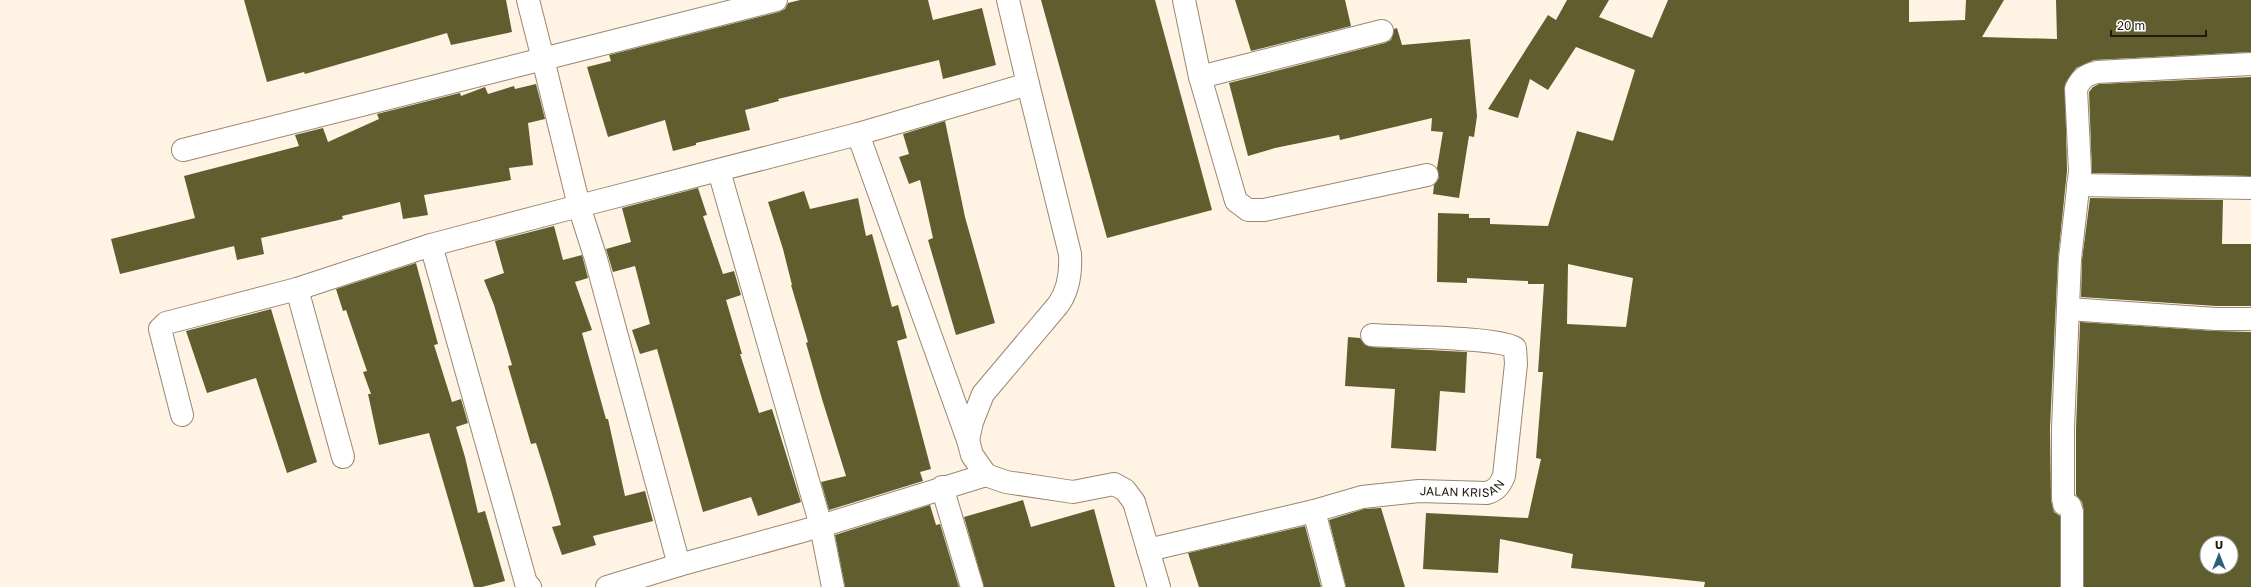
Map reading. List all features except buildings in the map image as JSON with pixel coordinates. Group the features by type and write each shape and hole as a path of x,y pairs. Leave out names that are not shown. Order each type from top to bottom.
{"street":[{"path":"528,0 579,206 596,259 679,565"},
{"path":"183,150 776,0"},
{"path":"968,440 972,422 983,394 1063,299 1071,269 1070,254 1008,0"},
{"path":"1184,0 1200,77 1236,202 1248,210 1264,210 1427,175"},
{"path":"1200,77 1382,31"},
{"path":"2072,587 2072,512 2070,506 2064,504 2063,490 2070,259 2080,171 2076,89 2080,81 2086,76 2097,72 2251,64"},
{"path":"182,415 160,329 166,323 297,289 431,245 858,134 1028,84"},
{"path":"858,134 968,440 972,455 986,475"},
{"path":"719,171 821,526 833,587"},
{"path":"2078,185 2251,188"},
{"path":"431,245 526,583 530,587"},
{"path":"297,289 343,457"},
{"path":"2068,309 2251,319"},
{"name":"JALAN KRISAN","path":"1148,550 1314,511 1362,497 1420,491 1487,493 1494,491 1500,486 1504,476 1516,364 1515,348 1509,344 1486,341 1372,335"},
{"path":"607,587 679,565 821,526 942,487 986,475 1006,482 1073,492 1114,484 1125,490 1134,502 1159,587"},
{"path":"942,487 972,587"},
{"path":"1314,511 1334,587"}]}
